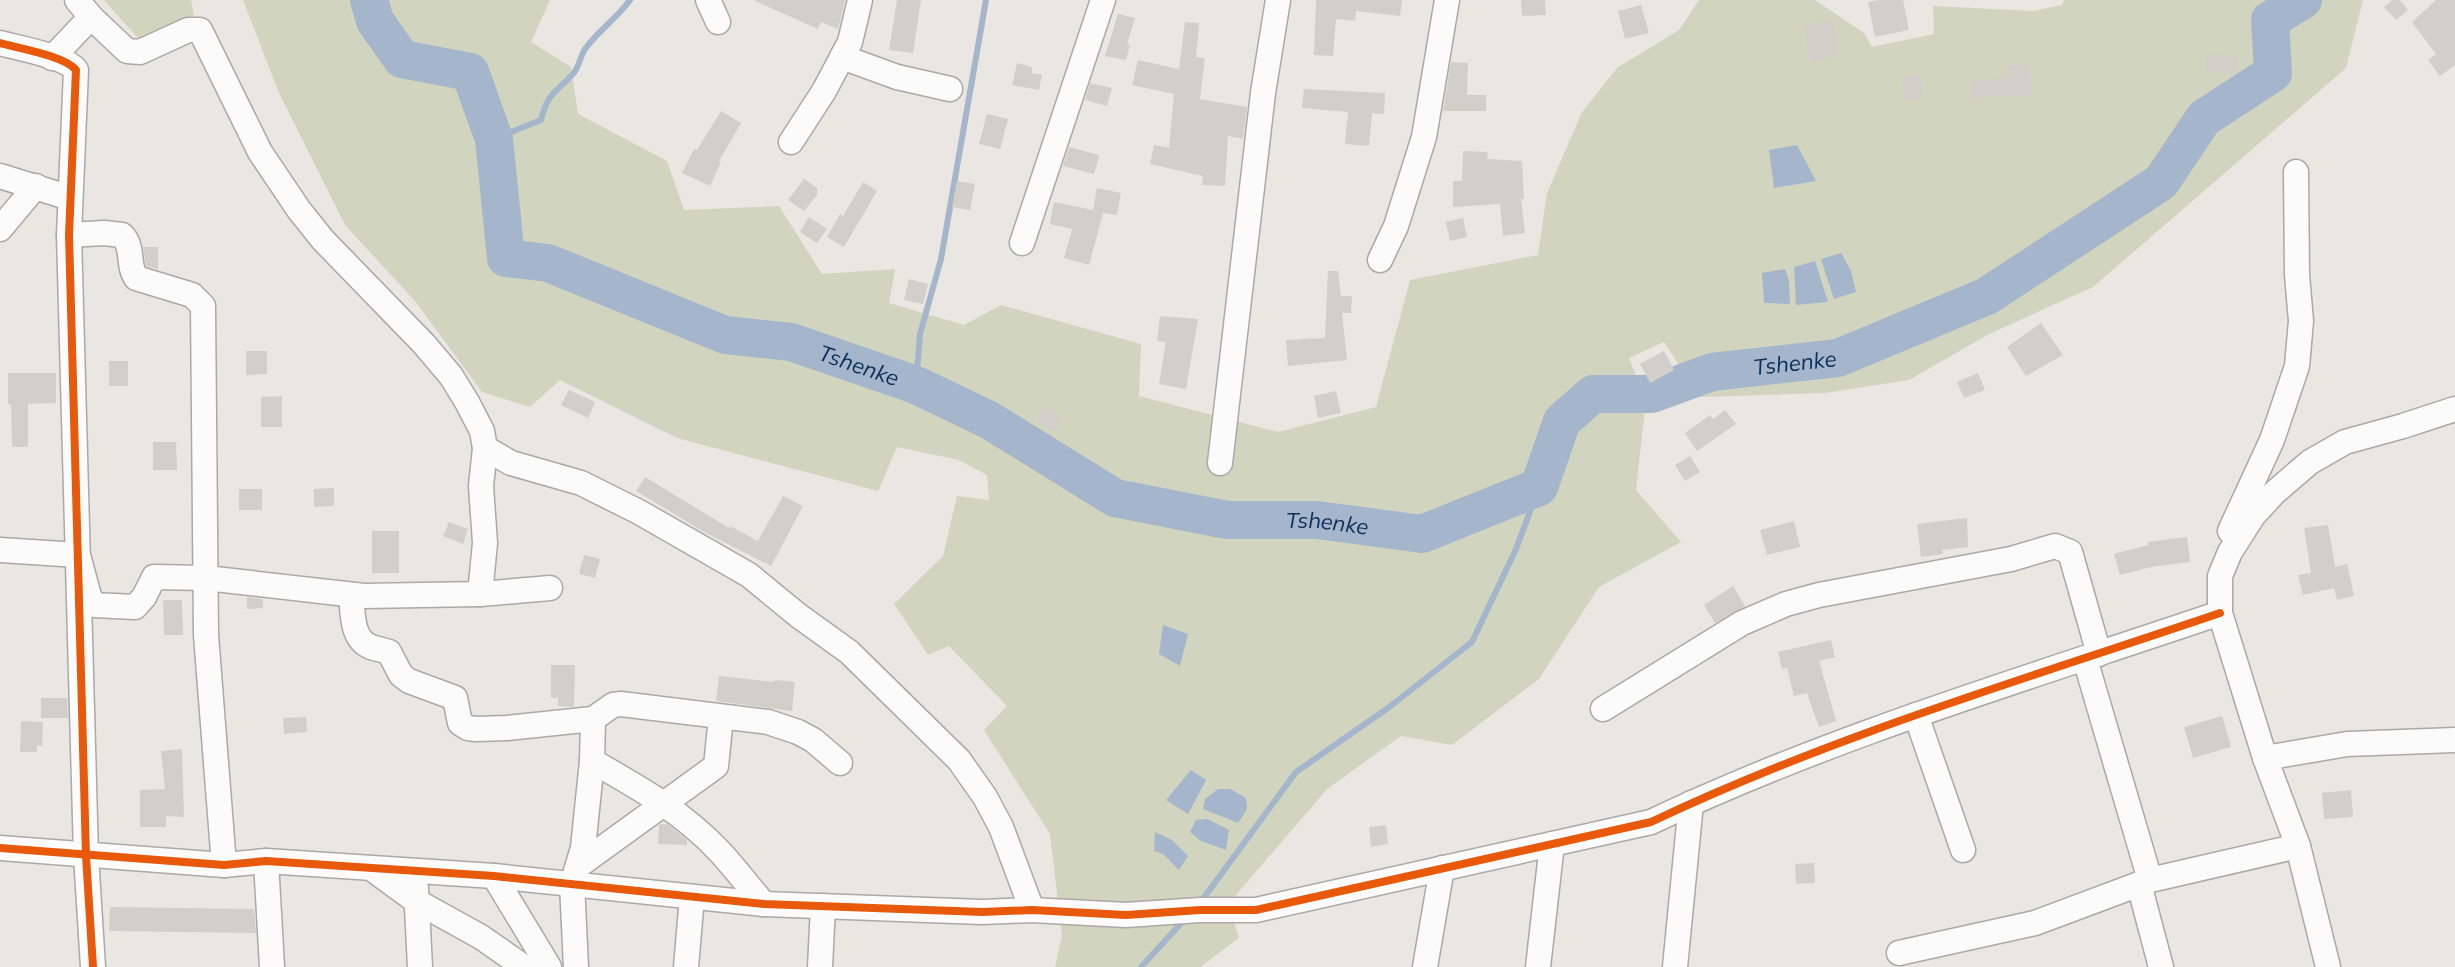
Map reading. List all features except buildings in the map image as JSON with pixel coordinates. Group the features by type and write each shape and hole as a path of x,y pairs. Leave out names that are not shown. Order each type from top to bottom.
{"street":[{"path":"708,0 718,22"},
{"path":"792,142 850,42 860,0"},
{"path":"1022,243 1102,0"},
{"path":"1220,463 1263,93 1278,0"},
{"path":"1380,260 1396,226 1424,137 1447,0"},
{"path":"52,58 84,8 127,51 132,52 140,52 188,30 200,30 260,152 299,210 323,240 424,344 451,376 482,431 485,457 481,486 485,543 480,594"},
{"path":"0,43 52,58 76,70 69,235 86,856 93,967"},
{"path":"842,57 897,77 950,89"},
{"path":"2296,172 2297,275 2301,321 2297,366 2272,440 2228,536 2220,576 2220,613 2265,758 2298,846 2328,967"},
{"path":"0,176 70,198"},
{"path":"0,229 36,186"},
{"path":"69,235 104,233 122,235 128,243 132,273 135,278 192,295 203,306 206,635 224,864"},
{"path":"2220,576 2230,552 2253,516 2274,493 2310,462 2345,442 2455,409"},
{"path":"485,457 581,483 639,512 749,575 799,616 849,652 959,760 979,788 1001,827 1032,910"},
{"path":"1603,709 1714,639 1742,623 1786,604 1819,595 2011,559 2055,546 2070,552 2145,882 2161,967"},
{"path":"0,550 78,555"},
{"path":"78,555 89,596 94,605 135,607 144,597 154,577 206,578 351,595 480,594 550,588"},
{"path":"351,595 354,624 362,641 369,646 389,652 401,675 409,681 455,698 460,723 465,726 476,729 507,728 593,719 613,705 621,704 768,722 798,732 813,740 840,763"},
{"path":"0,848 86,856 224,864 266,861 494,876 575,875 692,897 764,904 981,912 1032,910 1126,915 1200,910 1256,910 1651,822 1691,803 1916,715 2220,613"},
{"path":"1916,715 1963,850"},
{"path":"575,875 716,766 721,717"},
{"path":"576,967 575,875 583,848 592,761 593,719"},
{"path":"2265,758 2347,744 2455,740"},
{"path":"592,761 642,789 665,805 720,852 764,904"},
{"path":"1675,967 1691,803"},
{"path":"1538,967 1552,844"},
{"path":"1899,953 2035,923 2145,882 2298,846"},
{"path":"266,861 272,967"},
{"path":"371,868 416,902 481,937 524,967"},
{"path":"1425,967 1442,868"},
{"path":"415,871 420,967"},
{"path":"494,876 549,967"},
{"path":"686,967 692,897"},
{"path":"820,967 823,906"}],"green space":[{"path":"104,0 191,0 194,15 144,45"},
{"path":"243,0 550,0 531,42 571,67 578,114 667,161 684,210 779,206 822,274 895,269 889,303 964,325 1001,305 1141,344 1139,396 1278,432 1376,407 1410,280 1538,255 1547,193 1582,112 1617,68 1679,30 1699,0 1815,0 1864,33 1872,47 1934,34 1933,6 2033,11 2062,5 2064,0 2363,0 2346,68 2093,287 1989,334 1909,380 1825,393 1700,397 1664,342 1629,358 1646,400 1636,490 1681,542 1599,587 1539,679 1452,745 1401,736 1327,789 1236,895 1230,908 1239,938 1200,967 1055,967 1062,936 1050,834 984,730 1007,706 949,646 928,655 894,604 943,556 957,496 989,500 987,475 959,460 897,447 878,491 677,438 560,380 530,407 482,392 415,301 345,225 279,93"}],"water":[{"path":"1797,145 1816,181 1774,188 1769,150"},
{"path":"1841,253 1851,271 1856,292 1834,299 1821,259"},
{"path":"1815,261 1828,302 1796,305 1794,267"},
{"path":"1785,269 1789,281 1790,304 1764,303 1762,273"},
{"path":"1163,625 1188,634 1180,666 1159,654"},
{"path":"1191,770 1206,780 1188,814 1166,800"},
{"path":"1218,789 1230,789 1246,798 1247,809 1238,823 1203,809 1205,799"},
{"path":"1207,819 1229,830 1226,850 1201,841 1190,832 1196,820"},
{"path":"1155,832 1172,840 1188,856 1179,870 1163,854 1154,851"}],"waterway":[{"name":"Tshenke","path":"369,0 375,21 402,59 470,72 494,139 506,258 548,263 725,335 791,342 916,385 989,420 1115,498 1227,520 1317,520 1422,534 1539,487 1562,421 1593,394 1652,394 1712,372 1838,358 1987,296 2161,182 2204,118 2273,73 2270,20 2303,0"},
{"path":"494,139 541,120 549,99 574,72 585,49 630,0"},
{"path":"916,385 920,334 941,259 986,0"},
{"path":"1200,903 1296,772 1388,708 1472,642 1516,549 1539,487"},
{"path":"1141,967 1185,919"}],"cycle path":[{"path":"0,43 52,57 76,70 69,235 86,856 93,967"},
{"path":"0,848 224,865 266,861 494,876 764,904 982,912 1032,910 1126,915 1200,910 1256,910 1651,822 1720,791 1861,735 2220,613"}]}
